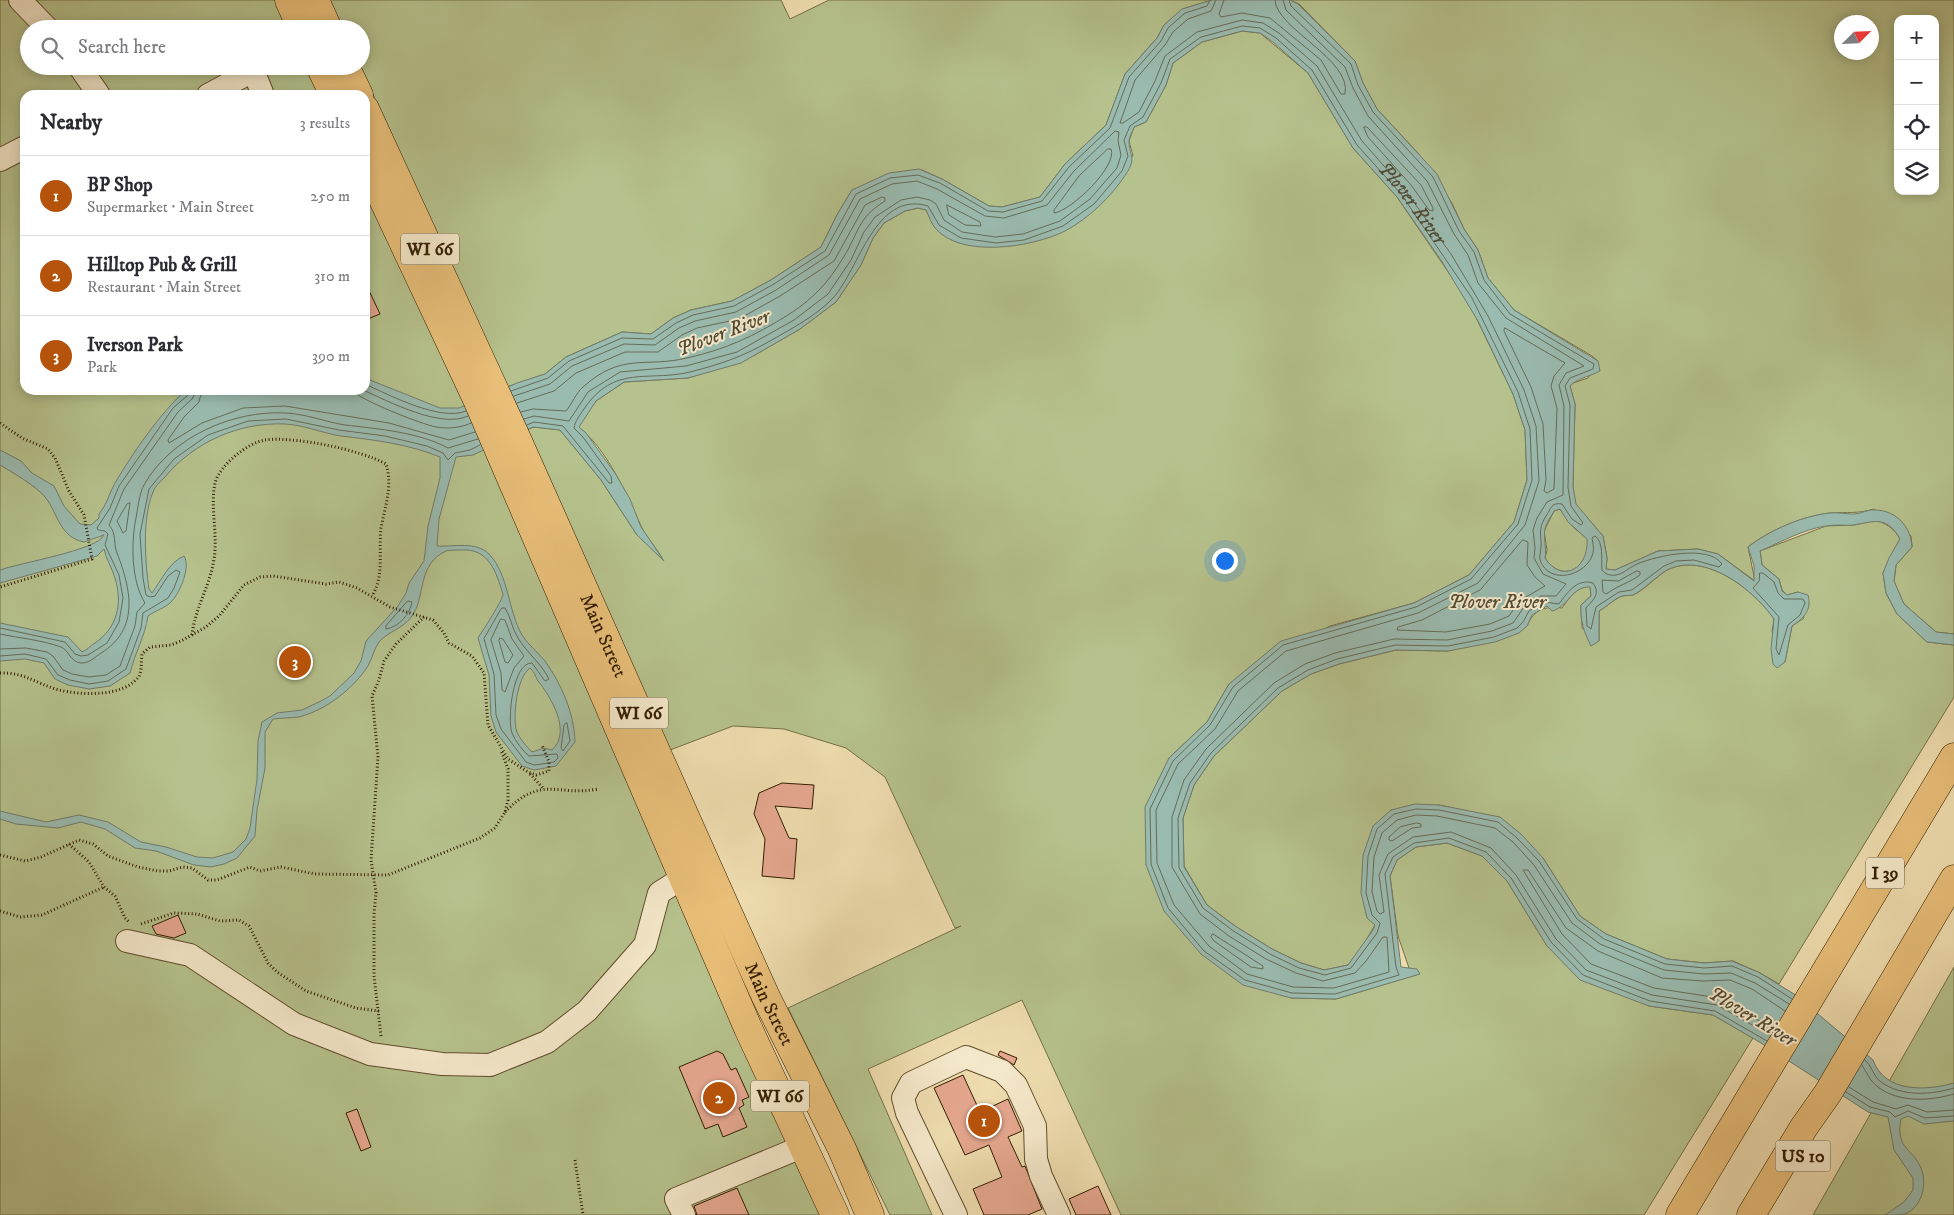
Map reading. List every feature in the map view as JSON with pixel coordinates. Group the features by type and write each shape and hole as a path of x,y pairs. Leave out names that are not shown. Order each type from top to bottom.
{"main road":[{"path":"289,0 298,20"},
{"path":"315,0 324,20"},
{"path":"324,75 332,90"},
{"path":"350,75 357,90"},
{"name":"Main Street","path":"370,121 485,393 762,988 842,1149 870,1215"},
{"name":"Main Street","path":"370,171 485,393"},
{"name":"Main Street","path":"508,443 684,877 736,1000 804,1146 828,1203 836,1215"},
{"name":"I 39","path":"1680,1215 1954,757"},
{"path":"1751,1215 1804,1127 1828,1092 1954,878"},
{"name":"US 10","path":"1768,1215 1816,1134 1828,1092"},
{"path":"828,1203 849,1215"}],"lane":[{"path":"20,0 39,20"},
{"path":"85,75 96,90"},
{"path":"217,90 245,75"},
{"path":"255,75 261,90"},
{"path":"0,160 20,150"},
{"path":"127,942 190,954 294,1024 370,1054 442,1064 490,1065 547,1042 587,1011 645,945 659,893 684,877"},
{"path":"736,1000 762,988"},
{"path":"956,1215 907,1113 903,1098 911,1083 966,1057 1002,1071 1016,1085 1034,1126 1036,1158 1041,1176 1059,1215"},
{"path":"684,1215 676,1199 804,1146"}],"path":[{"path":"0,423 22,438 48,449 55,458 69,492 84,515 92,559 0,587"},
{"path":"192,636 194,617 205,595 214,559 215,483 227,462 264,440 291,440 351,450 364,456 373,457 386,464 389,484 381,528 380,577 372,596"},
{"path":"0,673 36,679 49,687 72,693 102,693 131,684 140,676 142,654 150,647 170,646 192,636 219,616 244,585 260,577 273,576 326,584 339,582 372,596 390,607 433,620 444,633 449,643 472,656 484,673 488,725 508,758 519,768 528,772 542,774 550,769 542,745"},
{"path":"381,1055 379,1011 374,976 374,914 376,894 371,860 378,757 372,696 384,661 396,644 424,617"},
{"path":"499,744 508,769 510,784 505,812"},
{"path":"528,772 543,788"},
{"path":"0,855 25,861 41,857 79,840 93,844 108,856 138,867 170,871 183,866 192,868 208,880 216,880 250,867 260,871 280,867 315,874 388,875 480,838 495,828 505,812 517,800 543,788 578,792 598,789"},
{"path":"69,844 88,862 104,887 114,896 125,918 134,926 174,913 197,914 220,921 239,920 249,926 268,963 277,972 306,991 356,1008 379,1011"},
{"path":"0,911 20,918 42,915 104,887"},
{"path":"574,1160 583,1215"}],"green space":[{"path":"0,0 289,0 298,20 20,20 20,75 324,75 332,90 20,90 20,395 370,395 370,172 835,1215 0,1215"},
{"path":"330,0 781,0 790,19 829,0 1212,0 1183,9 1164,25 1157,38 1125,74 1106,125 1065,164 1040,197 1002,207 989,206 942,179 922,170 852,190 821,247 771,280 732,301 691,310 673,318 651,334 622,332 566,357 545,374 507,387 364,75 370,75 370,20 339,20"},
{"path":"1290,0 1954,0 1954,634 1936,632 1904,604 1894,582 1896,565 1912,547 1911,536 1874,509 1821,514 1799,520 1756,541 1748,547 1755,581 1718,554 1698,549 1658,551 1615,570 1606,569 1607,558 1603,536 1575,504 1573,486 1575,404 1570,386 1573,383 1588,378 1598,361 1514,310 1488,278 1478,250 1464,229 1452,203 1418,153 1377,109 1363,83 1355,61 1299,4"},
{"path":"1242,31 1260,33 1308,73 1353,148 1397,197 1468,301 1513,394 1525,430 1527,480 1514,522 1469,575 1414,603 1330,626 1229,684 1207,722 1169,758 1146,865 1291,998 1336,999 1419,974 1409,968 1398,936 1390,876 1397,860 1416,847 1447,843 1482,856 1507,881 1547,946 1649,1006 1713,1015 1753,1038 1644,1215 1121,1215 1022,1000 868,1069 932,1215 890,1215 788,1008 961,926 955,928 885,777 846,748 784,729 733,726 670,750 526,430 534,427 560,430 601,480 637,535 662,558 643,530 607,459 578,427 596,401 624,382 688,378 746,360 800,329 836,302 861,265 873,238 884,223 905,211 918,208 926,210 935,228 959,243 1133,156 1129,141 1134,127 1146,122 1166,85 1173,63 1202,42"},
{"path":"1560,509 1574,528 1588,539 1584,558 1573,570 1559,570 1552,566 1545,558 1547,550 1544,531 1554,511"},
{"path":"1875,520 1890,527 1900,539 1883,573 1886,593 1897,614 1927,642 1954,645 1954,697 1779,984 1733,961 1704,963 1667,959 1606,934 1580,916 1543,858 1467,811 1439,805 1391,810 1375,925 1358,954 1348,965 1324,970 1301,963 1272,949 1235,926 1207,905 1184,866 1183,818 1194,785 1214,756 1282,691 1311,674 1339,664 1396,650 1448,651 1527,626 1537,612 1545,608 1562,608 1577,590 1590,586 1591,596 1581,605 1582,628 1599,641 1599,611 1619,597 1637,593 1667,570 1682,565 1697,566 1727,576 1754,596 1774,619 1772,632 1785,662 1792,626 1804,618 1798,592 1787,595 1782,590 1779,579 1762,565 1760,551 1826,526 1854,525"},
{"path":"1954,967 1954,1215 1813,1215"}],"water":[{"name":"Plover River","path":"1212,0 1290,0 1298,4 1355,61 1363,83 1377,109 1437,174 1464,229 1478,250 1488,278 1514,310 1598,361 1600,371 1580,379 1570,386 1575,404 1573,486 1576,504 1603,536 1607,558 1606,569 1615,570 1658,551 1698,549 1718,554 1754,581 1754,566 1748,547 1766,535 1808,517 1833,513 1856,514 1873,510 1884,511 1902,521 1911,540 1912,547 1896,565 1894,581 1904,604 1936,632 1954,634 1954,645 1927,642 1897,614 1886,593 1883,573 1900,539 1886,523 1875,522 1833,525 1809,530 1760,551 1762,565 1779,579 1782,591 1787,595 1798,592 1808,595 1809,600 1806,613 1792,626 1785,662 1777,668 1773,664 1771,649 1774,619 1754,596 1727,576 1697,566 1682,565 1667,570 1637,593 1619,597 1599,611 1599,641 1591,646 1586,636 1581,616 1581,605 1591,596 1590,587 1574,593 1557,609 1552,611 1547,606 1532,615 1527,626 1519,633 1495,642 1448,651 1396,650 1339,664 1311,674 1282,691 1214,756 1194,785 1183,818 1184,867 1207,905 1235,926 1272,949 1301,963 1324,970 1348,965 1375,925 1367,918 1361,893 1363,855 1373,826 1391,810 1415,804 1439,805 1500,817 1521,834 1543,858 1580,916 1606,934 1667,959 1704,963 1732,961 1760,973 1794,994 1873,1060 1879,1071 1887,1079 1897,1084 1919,1088 1954,1083 1954,1121 1924,1124 1908,1116 1901,1119 1900,1129 1903,1143 1919,1163 1924,1183 1919,1202 1911,1211 1905,1214 1885,1215 1904,1202 1913,1190 1913,1178 1894,1150 1888,1117 1868,1112 1761,1043 1713,1015 1649,1006 1580,980 1547,946 1507,881 1482,856 1447,843 1416,847 1397,860 1390,876 1401,967 1417,969 1420,974 1336,999 1291,998 1243,985 1201,954 1164,911 1146,865 1145,807 1169,758 1207,722 1229,684 1281,641 1414,603 1469,575 1514,522 1527,480 1525,430 1513,394 1478,321 1441,260 1397,197 1353,148 1308,73 1260,33 1242,31 1202,42 1173,63 1166,85 1146,122 1134,127 1129,141 1132,160 1126,174 1099,206 1065,231 1035,242 998,247 979,247 962,244 947,238 935,228 926,210 918,208 905,211 884,223 873,238 861,265 836,302 800,329 741,363 688,378 624,382 596,401 579,427 586,433 615,473 630,499 641,527 664,561 637,535 601,480 560,430 533,427 473,455 456,457 439,519 437,546 478,547 489,554 501,572 517,625 522,635 551,670 570,710 575,742 556,766 534,770 522,766 496,732 491,716 489,675 478,638 503,594 494,570 485,557 471,550 449,550 437,557 426,571 417,605 411,618 379,642 368,666 355,683 338,698 309,714 299,717 273,719 265,732 265,768 257,810 255,836 237,858 211,867 194,865 156,851 135,848 105,829 81,822 58,828 16,824 0,819 0,811 46,822 79,815 108,822 141,842 166,847 197,857 213,858 233,852 246,839 250,828 257,779 258,741 262,722 277,713 302,710 319,702 330,696 354,673 361,661 366,641 398,606 406,593 409,583 424,561 428,526 440,478 440,457 404,446 341,436 285,424 268,424 234,431 204,444 177,465 157,486 147,514 146,566 149,589 152,593 170,567 184,556 186,566 181,586 170,603 148,616 145,631 130,673 110,686 89,689 68,685 55,679 44,663 25,659 0,661 0,623 68,637 82,652 103,637 109,630 116,615 118,597 115,578 104,549 97,556 0,583 0,570 88,546 99,541 104,535 84,542 69,535 60,524 45,497 36,488 0,465 0,450 21,461 32,473 54,486 64,506 80,524 91,525 99,518 99,514 115,483 138,447 157,421 180,395 370,395 370,380 440,408 459,408 517,383 545,374 566,357 622,332 651,334 673,318 691,310 732,301 771,280 821,247 852,190 889,173 919,169 942,179 989,206 1002,207 1040,197 1065,164 1106,125 1125,74 1157,38 1164,25 1182,9","holes":["1560,509 1568,522 1587,539 1584,558 1573,570 1566,571 1552,566 1545,558 1544,536 1547,522 1554,511","530,668 553,705 560,724 558,743 552,750 544,748 532,752 520,738 516,729 515,714 519,687"]}],"building":[{"path":"370,293 380,314 370,318"},
{"path":"782,783 814,785 812,809 775,806 789,838 797,839 794,879 762,876 765,839 754,814 759,793"},
{"path":"178,915 186,933 174,938 156,934 152,926"},
{"path":"717,1051 723,1054 731,1070 736,1068 749,1097 742,1100 744,1105 739,1108 747,1127 723,1137 718,1124 705,1129 679,1067"},
{"path":"1000,1051 1017,1058 1014,1065 998,1055"},
{"path":"963,1075 980,1112 1008,1099 1022,1131 1008,1137 1022,1167 1025,1166 1042,1209 1028,1215 984,1215 973,1189 1002,1177 989,1145 965,1155 934,1088"},
{"path":"357,1109 371,1147 361,1151 346,1113"},
{"path":"1098,1186 1111,1215 1076,1215 1069,1199"},
{"path":"737,1188 749,1215 697,1215 694,1206"}],"place":[{"name":"Iverson Park","path":"295,662"},
{"name":"Hilltop Pub & Grill","path":"719,1098"},
{"name":"BP Shop","path":"984,1121"}]}
